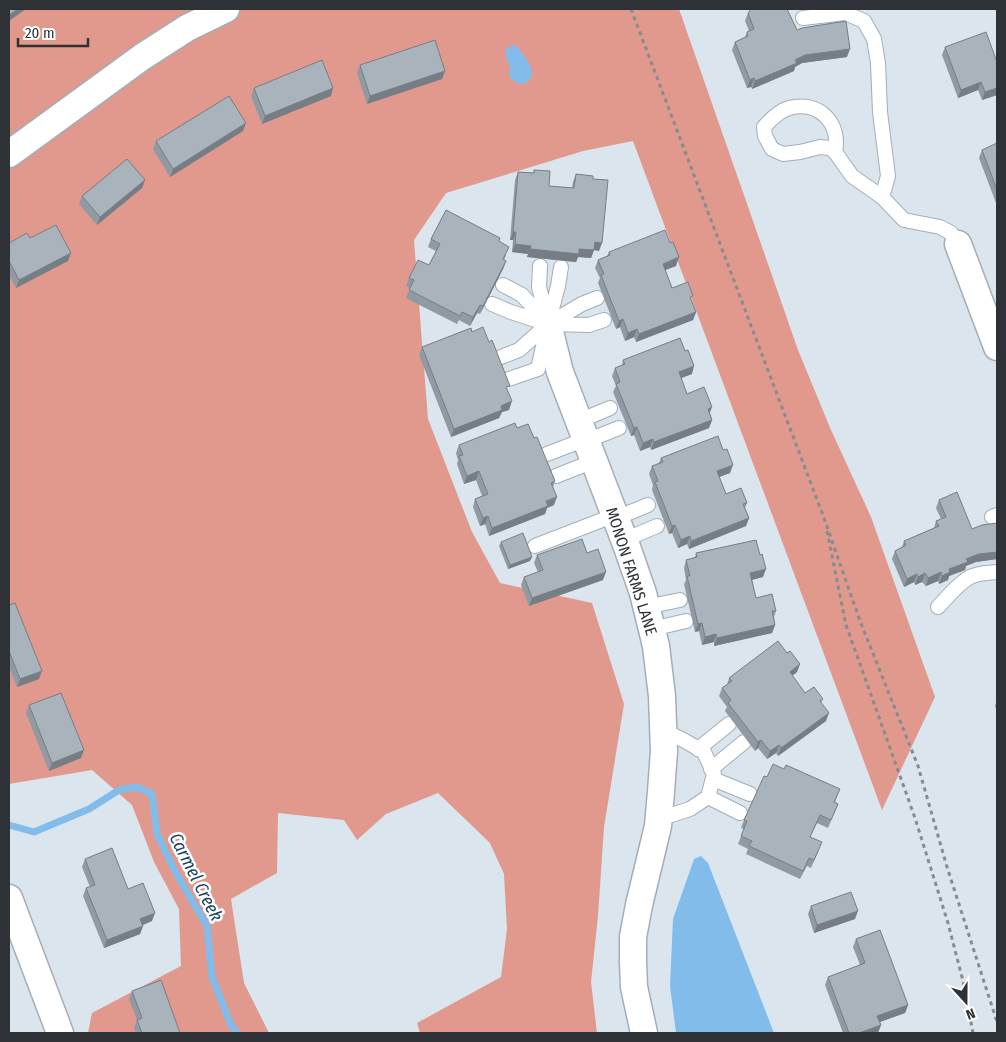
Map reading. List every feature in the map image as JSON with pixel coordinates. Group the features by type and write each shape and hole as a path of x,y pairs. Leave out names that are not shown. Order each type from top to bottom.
{"street":[{"path":"9,154 142,57 187,28 226,9"},
{"path":"958,244 997,347"},
{"name":"MONON FARMS LANE","path":"548,324 560,372 643,593 656,646 662,696 664,751 659,819 639,905 633,937 632,962 634,987 644,1033"},
{"path":"9,898 60,1033"}],"lane":[{"path":"804,18 845,13 864,21 874,39 878,63 880,112 888,176 882,198"},
{"path":"834,148 820,147 783,154 772,149 765,136 764,126 772,117 787,109 802,106 819,110 832,123 834,148 852,176 882,198 904,220 940,227 951,233 958,244"},
{"path":"540,266 539,287 548,324"},
{"path":"510,380 538,369 561,267"},
{"path":"503,285 522,295 548,324"},
{"path":"501,357 520,350 548,324 596,298"},
{"path":"492,304 548,324 589,326 604,320"},
{"path":"556,476 610,408"},
{"path":"547,454 619,428"},
{"path":"535,546 618,524 648,505"},
{"path":"618,524 657,526"},
{"path":"938,607 970,577 997,572"},
{"path":"649,618 680,600"},
{"path":"649,618 686,621"},
{"path":"698,749 729,724"},
{"path":"659,819 690,809 708,797 712,774 704,752 663,730"},
{"path":"712,774 744,742"},
{"path":"712,774 750,794"},
{"path":"708,797 740,813"}],"path":[{"path":"631,9 824,518 860,621 918,766 950,876 997,1022"},
{"path":"824,518 846,625 918,828 948,923 963,981 973,1033"}],"shaded area":[{"path":"9,9 679,9 798,350 831,430 871,517 935,697 882,810 633,141 583,151 446,193 414,240 428,419 472,532 500,583 592,603 624,704 604,827 591,982 597,1033 420,1033 417,1023 501,977 507,929 504,874 490,843 438,793 386,814 357,840 344,820 278,813 277,873 231,899 244,983 269,1033 88,1033 92,1013 181,966 179,909 154,862 132,805 92,770 9,784"}],"water":[{"path":"513,45 517,46 531,69 531,78 524,84 515,82 509,76 510,68 505,53 507,48"},
{"path":"701,856 708,863 774,1033 676,1033 670,986 673,919 694,859"}],"building":[{"path":"9,9 18,9 9,15"},
{"path":"751,9 787,9 797,30 846,21 850,49 805,55 795,60 797,63 755,81 754,78 750,80 735,42 748,36 747,32 754,29 748,13"},
{"path":"986,32 997,62 997,88 985,92 981,82 961,90 945,47"},
{"path":"435,40 445,71 370,96 360,65"},
{"path":"322,60 333,88 265,116 254,88"},
{"path":"229,96 246,123 173,169 156,141"},
{"path":"997,143 997,190 982,150"},
{"path":"127,159 145,180 100,217 82,196"},
{"path":"534,170 550,171 549,186 574,188 576,174 593,176 593,179 608,180 602,243 595,242 594,250 579,249 579,254 530,249 531,246 515,244 516,232 513,232 518,172 534,173"},
{"path":"446,210 500,238 499,241 509,247 503,259 506,261 483,306 480,305 473,317 462,312 460,316 409,290 414,280 409,278 418,260 429,265 440,244 431,239"},
{"path":"56,225 71,253 19,280 9,261 9,243 27,233 30,238"},
{"path":"665,230 670,243 673,242 679,257 663,264 672,288 688,282 693,296 690,297 696,312 639,334 637,329 628,333 623,319 619,321 601,275 604,274 598,260 610,255 609,252"},
{"path":"483,327 489,342 492,340 510,386 506,387 512,401 501,406 502,410 454,429 422,347 471,328 472,332"},
{"path":"680,338 685,351 688,350 694,366 679,372 687,394 704,387 712,407 708,409 712,420 654,442 653,439 643,443 637,427 634,428 616,384 620,382 615,368 625,364 623,360"},
{"path":"515,423 517,428 528,424 534,438 537,437 555,481 551,483 557,497 546,501 548,506 492,528 488,516 483,518 475,499 488,494 479,471 467,476 459,456 463,455 459,445"},
{"path":"718,436 723,450 727,449 733,465 717,471 726,494 741,488 747,503 743,504 749,518 691,541 690,536 681,540 675,525 672,526 655,482 658,481 652,466 663,462 661,458"},
{"path":"957,492 972,529 982,525 997,523 997,552 979,554 966,559 968,562 949,569 950,572 942,576 941,572 928,578 925,573 918,577 917,574 907,579 895,551 906,545 904,541 939,526 936,521 946,517 939,500"},
{"path":"523,533 532,557 510,565 501,542"},
{"path":"582,539 587,553 598,549 606,572 532,598 524,577 543,570 537,555"},
{"path":"756,540 766,569 750,573 756,598 772,594 776,611 772,611 775,625 717,638 716,634 705,637 702,623 698,624 687,576 690,576 686,560 697,557 696,553"},
{"path":"15,603 42,671 20,679 9,651 9,605"},
{"path":"778,641 787,653 790,651 800,664 790,672 805,693 814,687 823,699 820,701 829,713 781,748 779,745 770,751 761,740 758,742 728,703 731,700 722,688 732,681 729,678"},
{"path":"61,693 84,750 52,763 29,705"},
{"path":"773,764 784,769 786,765 840,789 834,802 838,804 831,820 820,815 810,837 822,842 814,860 809,858 803,871 749,846 752,841 741,836 747,821 744,820 764,776 767,777"},
{"path":"112,848 128,889 143,883 155,913 140,919 143,926 107,940 86,888 95,885 85,859"},
{"path":"851,892 858,911 817,925 811,906"},
{"path":"880,930 908,1005 877,1016 881,1025 859,1033 849,1033 828,977 865,963 856,939"},
{"path":"161,980 180,1033 142,1033 137,1020 142,1018 132,991"}],"waterway":[{"name":"Carmel Creek","path":"9,825 34,832 89,809 119,790 137,787 152,794 157,834 176,873 207,926 212,977 231,1025 237,1033"}]}
